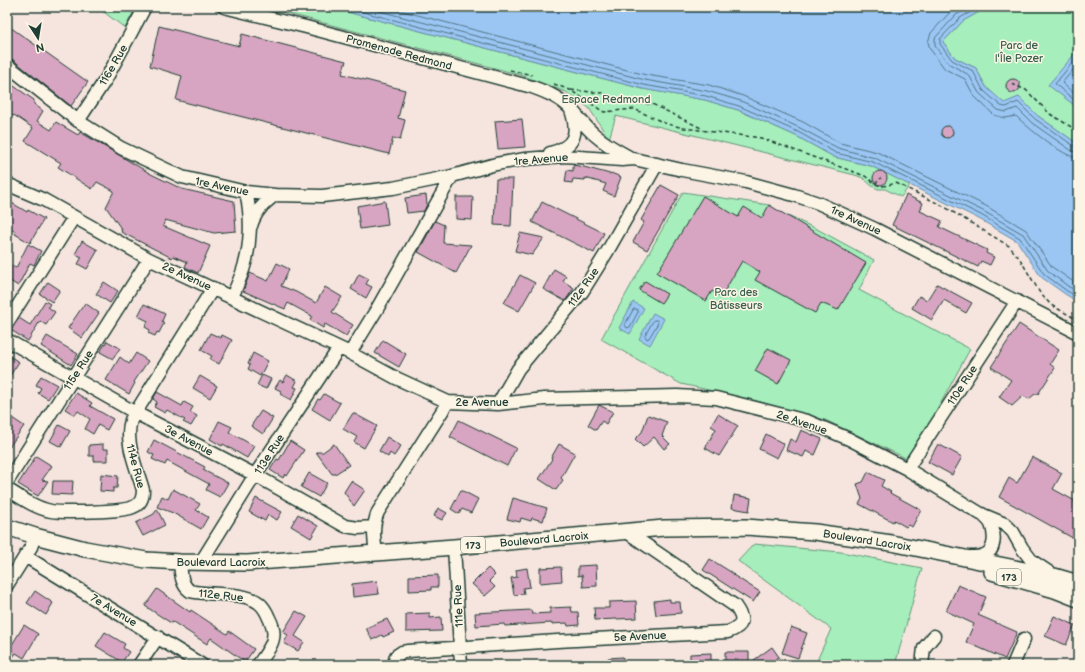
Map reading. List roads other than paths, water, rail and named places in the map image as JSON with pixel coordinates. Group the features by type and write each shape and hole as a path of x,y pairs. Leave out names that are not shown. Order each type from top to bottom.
{"main road":[{"name":"Boulevard Lacroix","path":"7,527 85,549 146,560 247,563 454,547 664,528 746,527 815,532 891,542 1054,576 1078,583"},
{"name":"Boulevard Lacroix","path":"941,552 994,573 1056,590 1078,599"}],"street":[{"name":"116e Rue","path":"78,121 106,79 145,7"},
{"name":"Promenade Redmond","path":"224,7 306,27 547,92 559,98 593,134 603,142 614,150 634,159"},
{"name":"1re Avenue","path":"7,65 78,121 121,148 182,177 246,192 275,195 322,196 393,188 452,176 496,164 525,159 565,156 622,160 634,159 746,182 818,203 875,229 1078,333"},
{"path":"525,159 561,150 568,145 573,139 574,129 570,108"},
{"name":"112e Rue","path":"498,404 518,369 582,292 607,252 657,164"},
{"name":"113e Rue","path":"201,562 255,475 344,350 377,309 452,176"},
{"name":"2e Avenue","path":"7,184 44,200 149,259 344,350 396,378 448,402 498,404 544,399 677,396 716,398 807,421 849,439 907,469 981,514 1004,524 1013,532 1022,548 1032,561 1040,568 1054,576"},
{"path":"232,297 243,270 248,252 249,203 246,192"},
{"path":"249,230 254,216 264,204 275,195"},
{"path":"7,323 74,217"},
{"name":"115e Rue","path":"7,482 149,259"},
{"name":"114e Rue","path":"7,489 36,505 51,511 126,510 140,503 143,496 143,490 129,441 128,428 134,412 213,288"},
{"name":"110e Rue","path":"907,469 1017,301"},
{"name":"3e Avenue","path":"7,340 134,412 255,475 345,526 358,528 374,527"},
{"path":"376,553 374,527 378,512 448,402"},
{"name":"2e Avenue","path":"966,558 983,556 988,553 992,546 994,534 990,522 981,514"},
{"name":"5e Avenue","path":"394,665 396,656 402,652 460,647 728,632 742,624 742,618 735,606 627,532"},
{"path":"7,585 31,547 35,536"},
{"name":"111e Rue","path":"454,547 461,665"},
{"name":"7e Avenue","path":"25,556 202,665"},
{"name":"112e Rue","path":"180,562 183,584 190,591 246,597 260,603 264,608 272,623 274,636 271,645 258,665"},
{"path":"922,665 924,648 934,636"},
{"path":"139,665 158,637"},
{"path":"1013,665 1024,639"}],"water":[{"path":"328,7 988,7 963,21 943,42 955,58 976,68 986,87 1004,103 1019,97 1038,116 1078,144 1078,302 1041,277 1017,241 979,219 871,166 834,157 796,136 738,110 705,100 643,89"},
{"path":"1078,50 1078,108 1048,85"},
{"path":"633,302 644,308 630,334 619,328"},
{"path":"653,313 664,319 650,345 639,339"}],"park label":[{"name":"Parc de l'Île Pozer","path":"1019,51"},
{"name":"Espace Redmond","path":"606,99"},
{"name":"Parc des Bâtisseurs","path":"736,298"}]}
